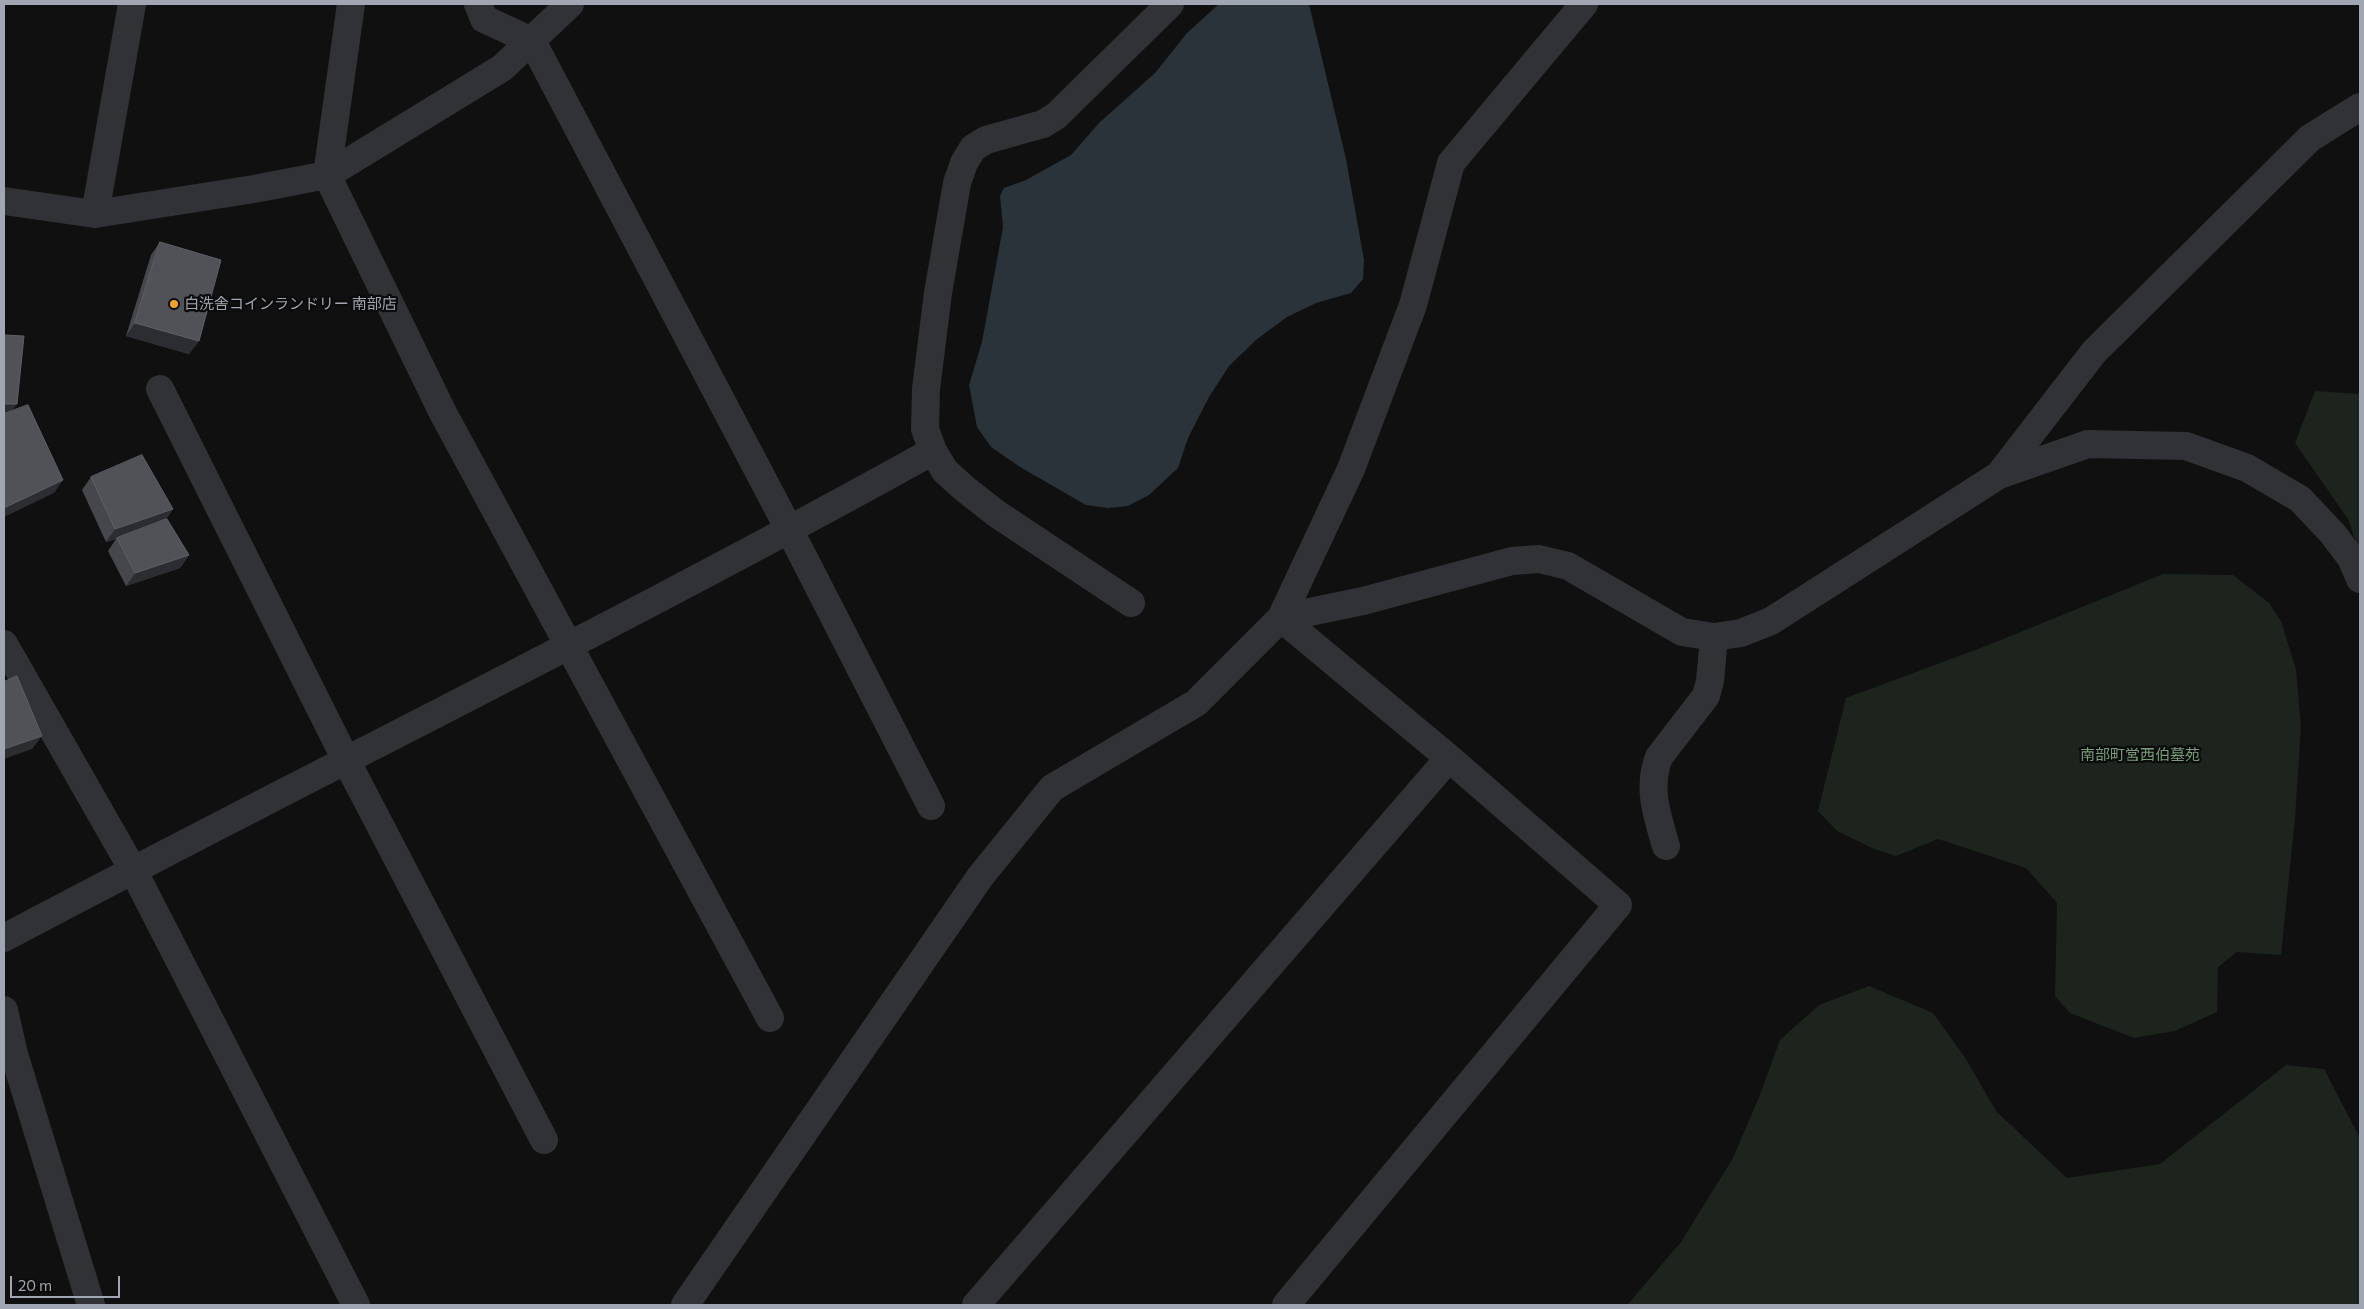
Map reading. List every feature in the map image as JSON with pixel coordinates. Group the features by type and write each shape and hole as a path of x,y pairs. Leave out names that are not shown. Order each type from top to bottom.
{"street":[{"path":"95,214 132,4"},
{"path":"351,4 327,175 443,413 770,1018"},
{"path":"478,4 484,19 532,41 790,531 932,806"},
{"path":"4,201 95,214 254,189 327,175 502,68 570,4"},
{"path":"1131,603 997,514 945,472 933,451 926,429 926,390 940,284 957,183 964,163 973,148 986,140 1043,124 1056,116 1170,4"},
{"path":"685,1305 980,876 1052,788 1196,703 1281,618 1351,469 1399,342 1412,305 1451,163 1584,4"},
{"path":"1999,474 2094,352 2310,138 2360,107"},
{"path":"160,390 346,760 544,1140"},
{"path":"1281,618 1363,601 1512,561 1539,559 1568,566 1682,632 1714,637 1741,633 1771,621 1999,474 2088,444 2186,446 2247,468 2300,499 2333,534 2351,558 2360,579"},
{"path":"4,938 790,531 933,451"},
{"path":"1281,618 1449,758 1618,905 1286,1305"},
{"path":"1666,846 1654,800 1654,768 1659,757 1706,696 1710,681 1714,637"},
{"path":"4,644 133,870 356,1305"},
{"path":"976,1305 1449,758"},
{"path":"4,1010 14,1054 91,1305"}],"green space":[{"path":"2315,391 2360,394 2360,554 2348,519 2295,443"},
{"name":"南部町営西伯墓苑","path":"2163,574 2233,575 2269,603 2281,621 2296,670 2301,727 2295,818 2281,955 2237,952 2218,967 2217,1012 2175,1031 2134,1038 2070,1013 2055,996 2057,903 2026,868 1938,839 1896,856 1872,848 1837,831 1818,811 1846,698 1986,646"},
{"path":"1869,986 1933,1013 1966,1059 1996,1111 2067,1178 2160,1164 2286,1065 2324,1069 2360,1138 2360,1305 1627,1305 1681,1242 1733,1158 1759,1097 1780,1040 1819,1005"}],"shaded area":[{"path":"1219,4 1309,4 1346,159 1364,260 1363,279 1351,293 1316,303 1287,317 1256,340 1229,366 1209,397 1188,438 1178,468 1149,495 1128,506 1108,508 1086,505 1020,467 991,447 977,427 969,385 982,342 1003,227 1000,196 1004,188 1026,180 1071,155 1100,122 1155,73 1187,33"}],"building":[{"path":"160,242 221,260 199,341 135,323"},
{"path":"4,335 24,336 17,404 4,404"},
{"path":"28,405 63,480 4,508 4,414"},
{"path":"142,455 173,509 115,529 91,477"},
{"path":"167,519 189,555 135,573 117,538"},
{"path":"17,676 42,736 4,749 4,682"}],"place":[{"name":"白洗舎コインランドリー 南部店","path":"174,304"}]}
